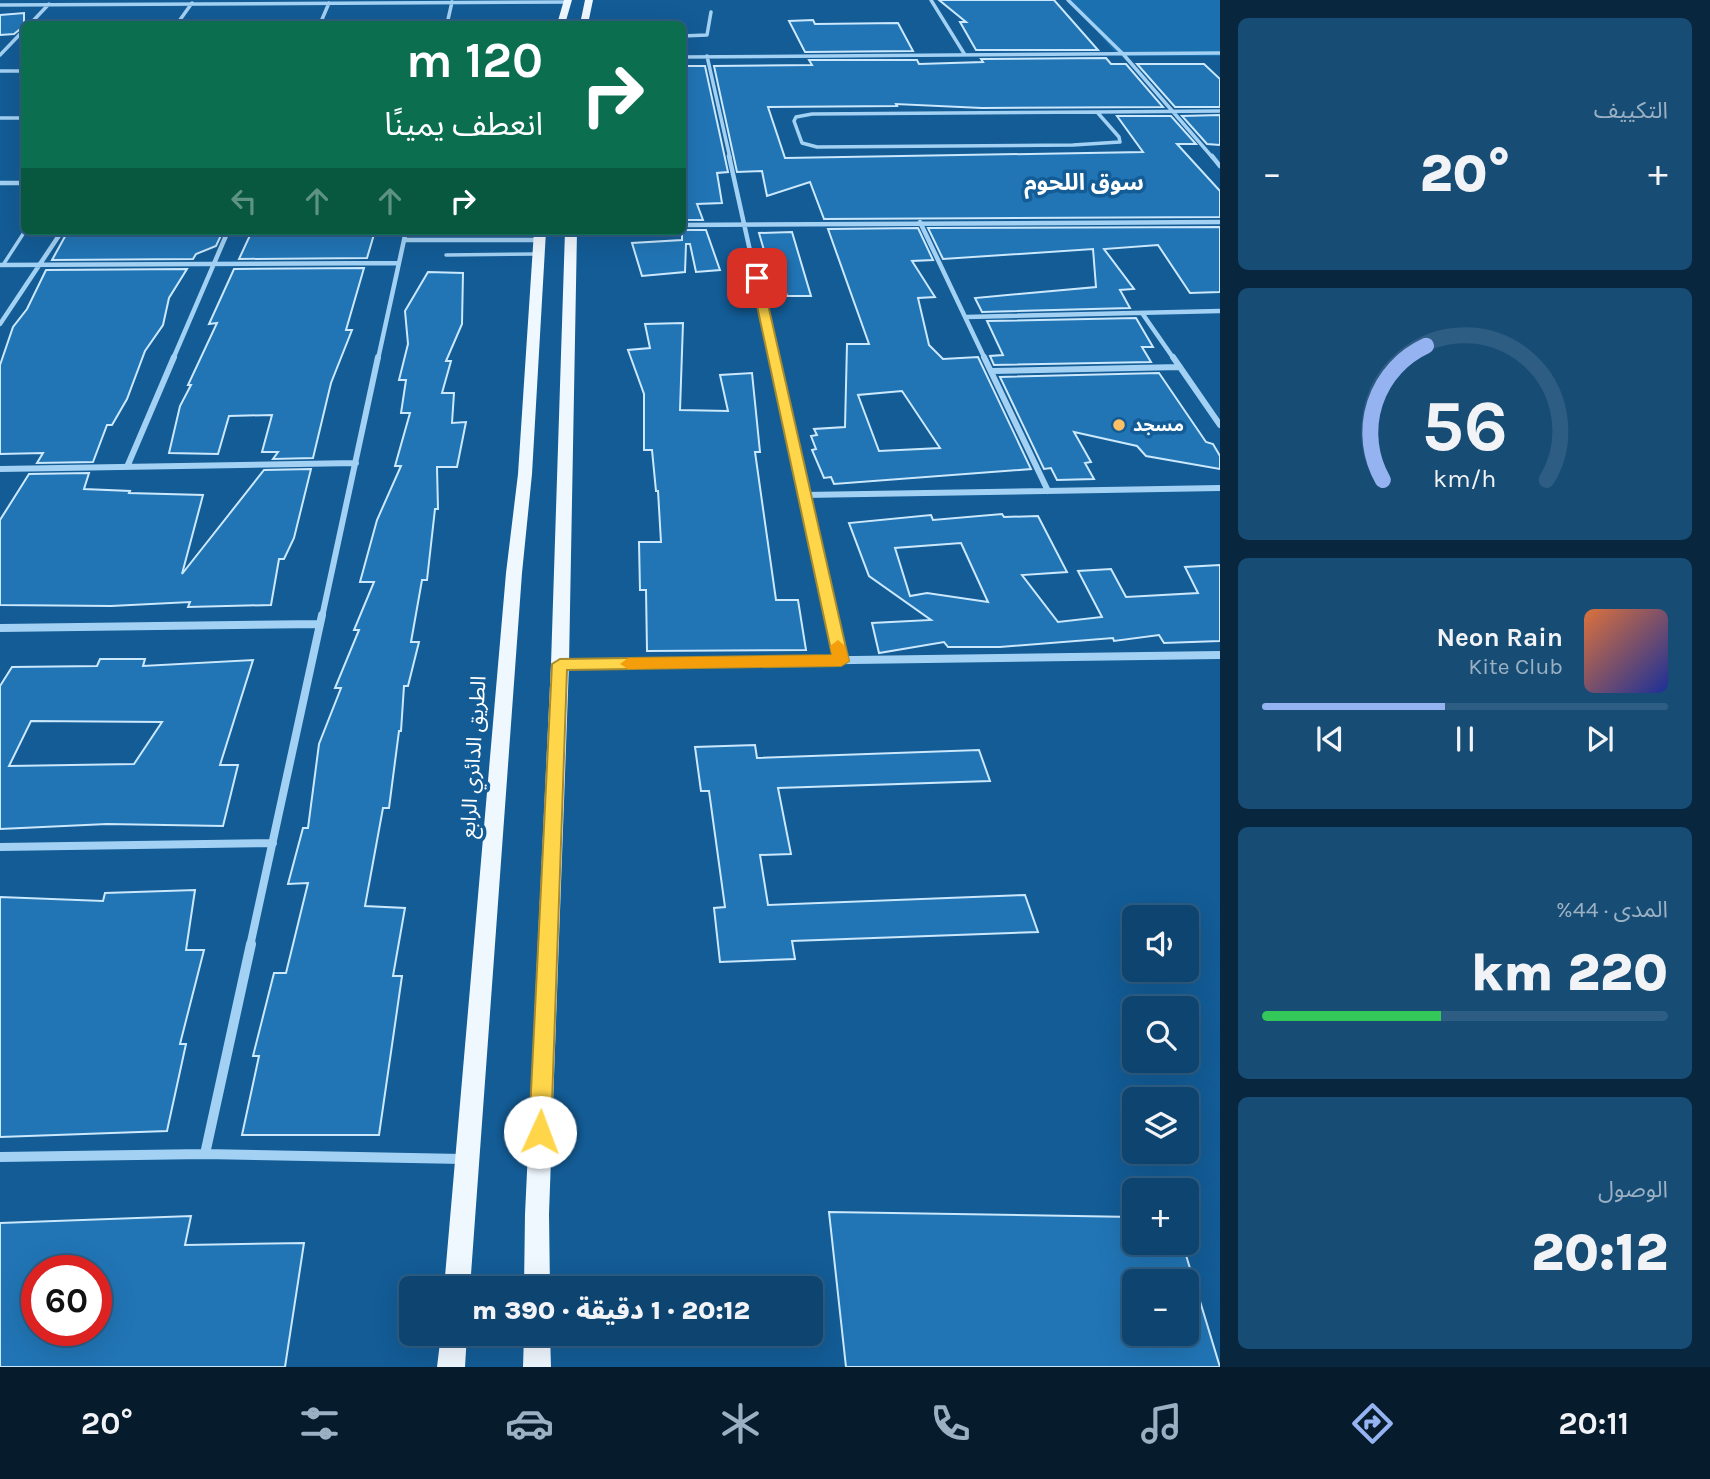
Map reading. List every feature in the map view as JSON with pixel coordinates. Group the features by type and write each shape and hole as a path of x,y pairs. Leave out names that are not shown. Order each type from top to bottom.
{"main road":[{"path":"585,21 589,0"},
{"path":"562,21 567,1"},
{"path":"537,1276 537,1214 560,664 571,235"},
{"name":"الطريق الدائري الرابع","path":"458,1276 512,600 525,474 540,242"},
{"path":"451,1367 453,1346"},
{"path":"537,1346 537,1367"}],"street":[{"path":"931,0 965,55"},
{"path":"1068,0 1123,54 1220,166"},
{"path":"0,5 567,1"},
{"path":"448,21 452,2"},
{"path":"321,21 329,3"},
{"path":"33,21 49,4"},
{"path":"179,21 192,4"},
{"path":"686,36 707,35 711,12"},
{"path":"0,55 21,33"},
{"path":"686,57 1220,53"},
{"path":"707,57 841,661"},
{"path":"0,71 21,71"},
{"path":"1097,112 1119,137 1120,142 1073,145 817,147 802,143 794,121 796,117 812,114 1220,111"},
{"path":"0,118 21,118"},
{"path":"0,183 21,183"},
{"path":"920,222 1048,491"},
{"path":"686,225 1220,222"},
{"path":"0,324 59,235"},
{"path":"127,467 226,235"},
{"path":"205,1154 405,235"},
{"path":"404,240 540,242"},
{"path":"1,265 399,263"},
{"path":"966,317 1220,311"},
{"path":"1142,313 1220,425"},
{"path":"992,371 1180,367"},
{"path":"0,469 355,463"},
{"path":"804,495 1220,488"},
{"path":"0,628 320,624"},
{"path":"560,664 1220,656"},
{"path":"0,847 273,843"},
{"path":"0,1157 205,1154 468,1159"}],"lane":[{"path":"1,265 22,235"},
{"path":"446,255 540,242"}],"shaded area":[{"path":"1069,0 1220,0 1220,56 1119,56"}],"building":[{"path":"939,0 1054,0 1098,50 976,50 960,22 966,22"},
{"path":"24,13 21,28 14,34 0,35 0,15"},
{"path":"813,20 815,24 898,23 913,51 805,52 789,21"},
{"path":"1106,58 1111,64 1126,64 1163,107 982,108 896,104 897,106 768,107 785,158 1143,152 1117,116 1171,116 1196,144 1177,144 1220,191 1220,217 824,219 810,182 767,196 762,171 737,172 714,66 812,65 809,60 917,60 919,64 983,62 981,59"},
{"path":"1137,64 1204,64 1220,79 1220,107 1175,107"},
{"path":"686,66 705,66 728,172 717,173 722,203 697,204 703,220 686,220"},
{"path":"1220,115 1220,145 1207,144 1182,116"},
{"path":"1220,227 1220,292 1190,293 1158,245 1104,249 1134,289 1120,290 1130,308 982,312 975,298 1096,287 1093,249 943,259 928,228"},
{"path":"918,228 933,260 912,261 935,297 918,298 929,345 943,359 978,357 1031,469 834,484 831,477 824,478 812,450 816,449 811,436 817,435 814,429 845,427 847,344 869,344 828,229","holes":["902,391 940,448 879,451 858,395"]},
{"path":"686,230 706,230 720,270 696,272 690,244 686,244 685,272 642,276 632,243 682,240"},
{"path":"792,232 811,296 787,296 779,270 770,271 759,233"},
{"path":"66,235 221,235 216,246 196,254 193,259 52,260"},
{"path":"250,235 374,235 367,258 239,259"},
{"path":"364,268 346,330 352,330 331,383 313,458 273,459 278,452 262,452 272,415 229,416 218,454 169,453 180,406 217,323 209,324 234,269"},
{"path":"187,269 169,298 163,325 145,351 127,399 112,425 107,425 93,462 37,463 43,453 0,454 0,365 13,327 27,309 46,270"},
{"path":"428,272 463,273 462,324 446,361 451,361 442,393 454,393 452,423 466,422 457,467 437,467 438,509 435,509 427,580 422,580 411,642 419,642 408,686 404,686 401,731 389,808 383,808 365,906 405,908 393,976 402,976 379,1135 242,1135 259,1056 253,1056 274,973 286,973 308,883 288,884 303,828 308,828 319,744 341,688 335,688 359,630 354,630 374,582 360,582 377,520 401,466 395,466 410,413 401,413 406,380 399,380 408,344 405,311"},
{"path":"1136,318 1153,347 1142,347 1151,362 994,365 990,356 1003,355 987,321"},
{"path":"683,323 680,410 728,411 720,375 752,373 760,452 755,452 776,600 798,600 806,650 647,651 646,590 640,590 639,542 661,542 658,491 652,450 644,450 644,394 628,350 650,348 645,324"},
{"path":"1159,373 1206,442 1213,444 1220,456 1220,469 1146,456 1137,446 1074,432 1091,462 1085,463 1094,479 1057,480 1051,468 1044,469 1000,377"},
{"path":"311,469 294,538 284,559 279,559 271,605 188,607 190,602 111,606 0,605 0,520 29,474 89,473 84,489 203,495 182,574 264,470"},
{"path":"1002,514 1004,517 1038,516 1067,572 1022,575 1058,622 1102,617 1078,571 1111,569 1126,597 1198,593 1185,567 1220,565 1220,641 1164,643 1159,635 1114,641 1113,638 1000,647 948,647 944,642 879,653 872,623 931,620 869,576 849,523 931,515 933,520","holes":["961,543 988,602 927,593 910,596 895,548"]},
{"path":"100,659 145,659 143,666 253,660 220,765 238,765 223,826 107,824 0,829 0,686 12,667 97,666","holes":["31,721 162,722 134,764 9,766"]},
{"path":"755,745 757,758 979,750 990,781 778,788 791,854 760,855 768,905 1025,895 1038,932 792,941 795,959 720,962 714,908 725,907 709,791 701,791 695,747"},
{"path":"195,890 186,950 204,950 180,1044 186,1044 167,1131 0,1137 0,897 103,901 105,893"},
{"path":"829,1212 1122,1217 1122,1255 1186,1255 1190,1269 1122,1269 1122,1346 1199,1346 1199,1298 1220,1367 846,1367"},
{"path":"191,1216 185,1245 304,1243 285,1367 0,1367 0,1223"}],"slow traffic":[{"path":"628,664 841,661 838,646"}],"place":[{"name":"مسجد","path":"1119,425"}],"district":[{"name":"سوق اللحوم","path":"1084,182"}],"route":[{"path":"540,1132 560,664 841,661 757,278"}]}
